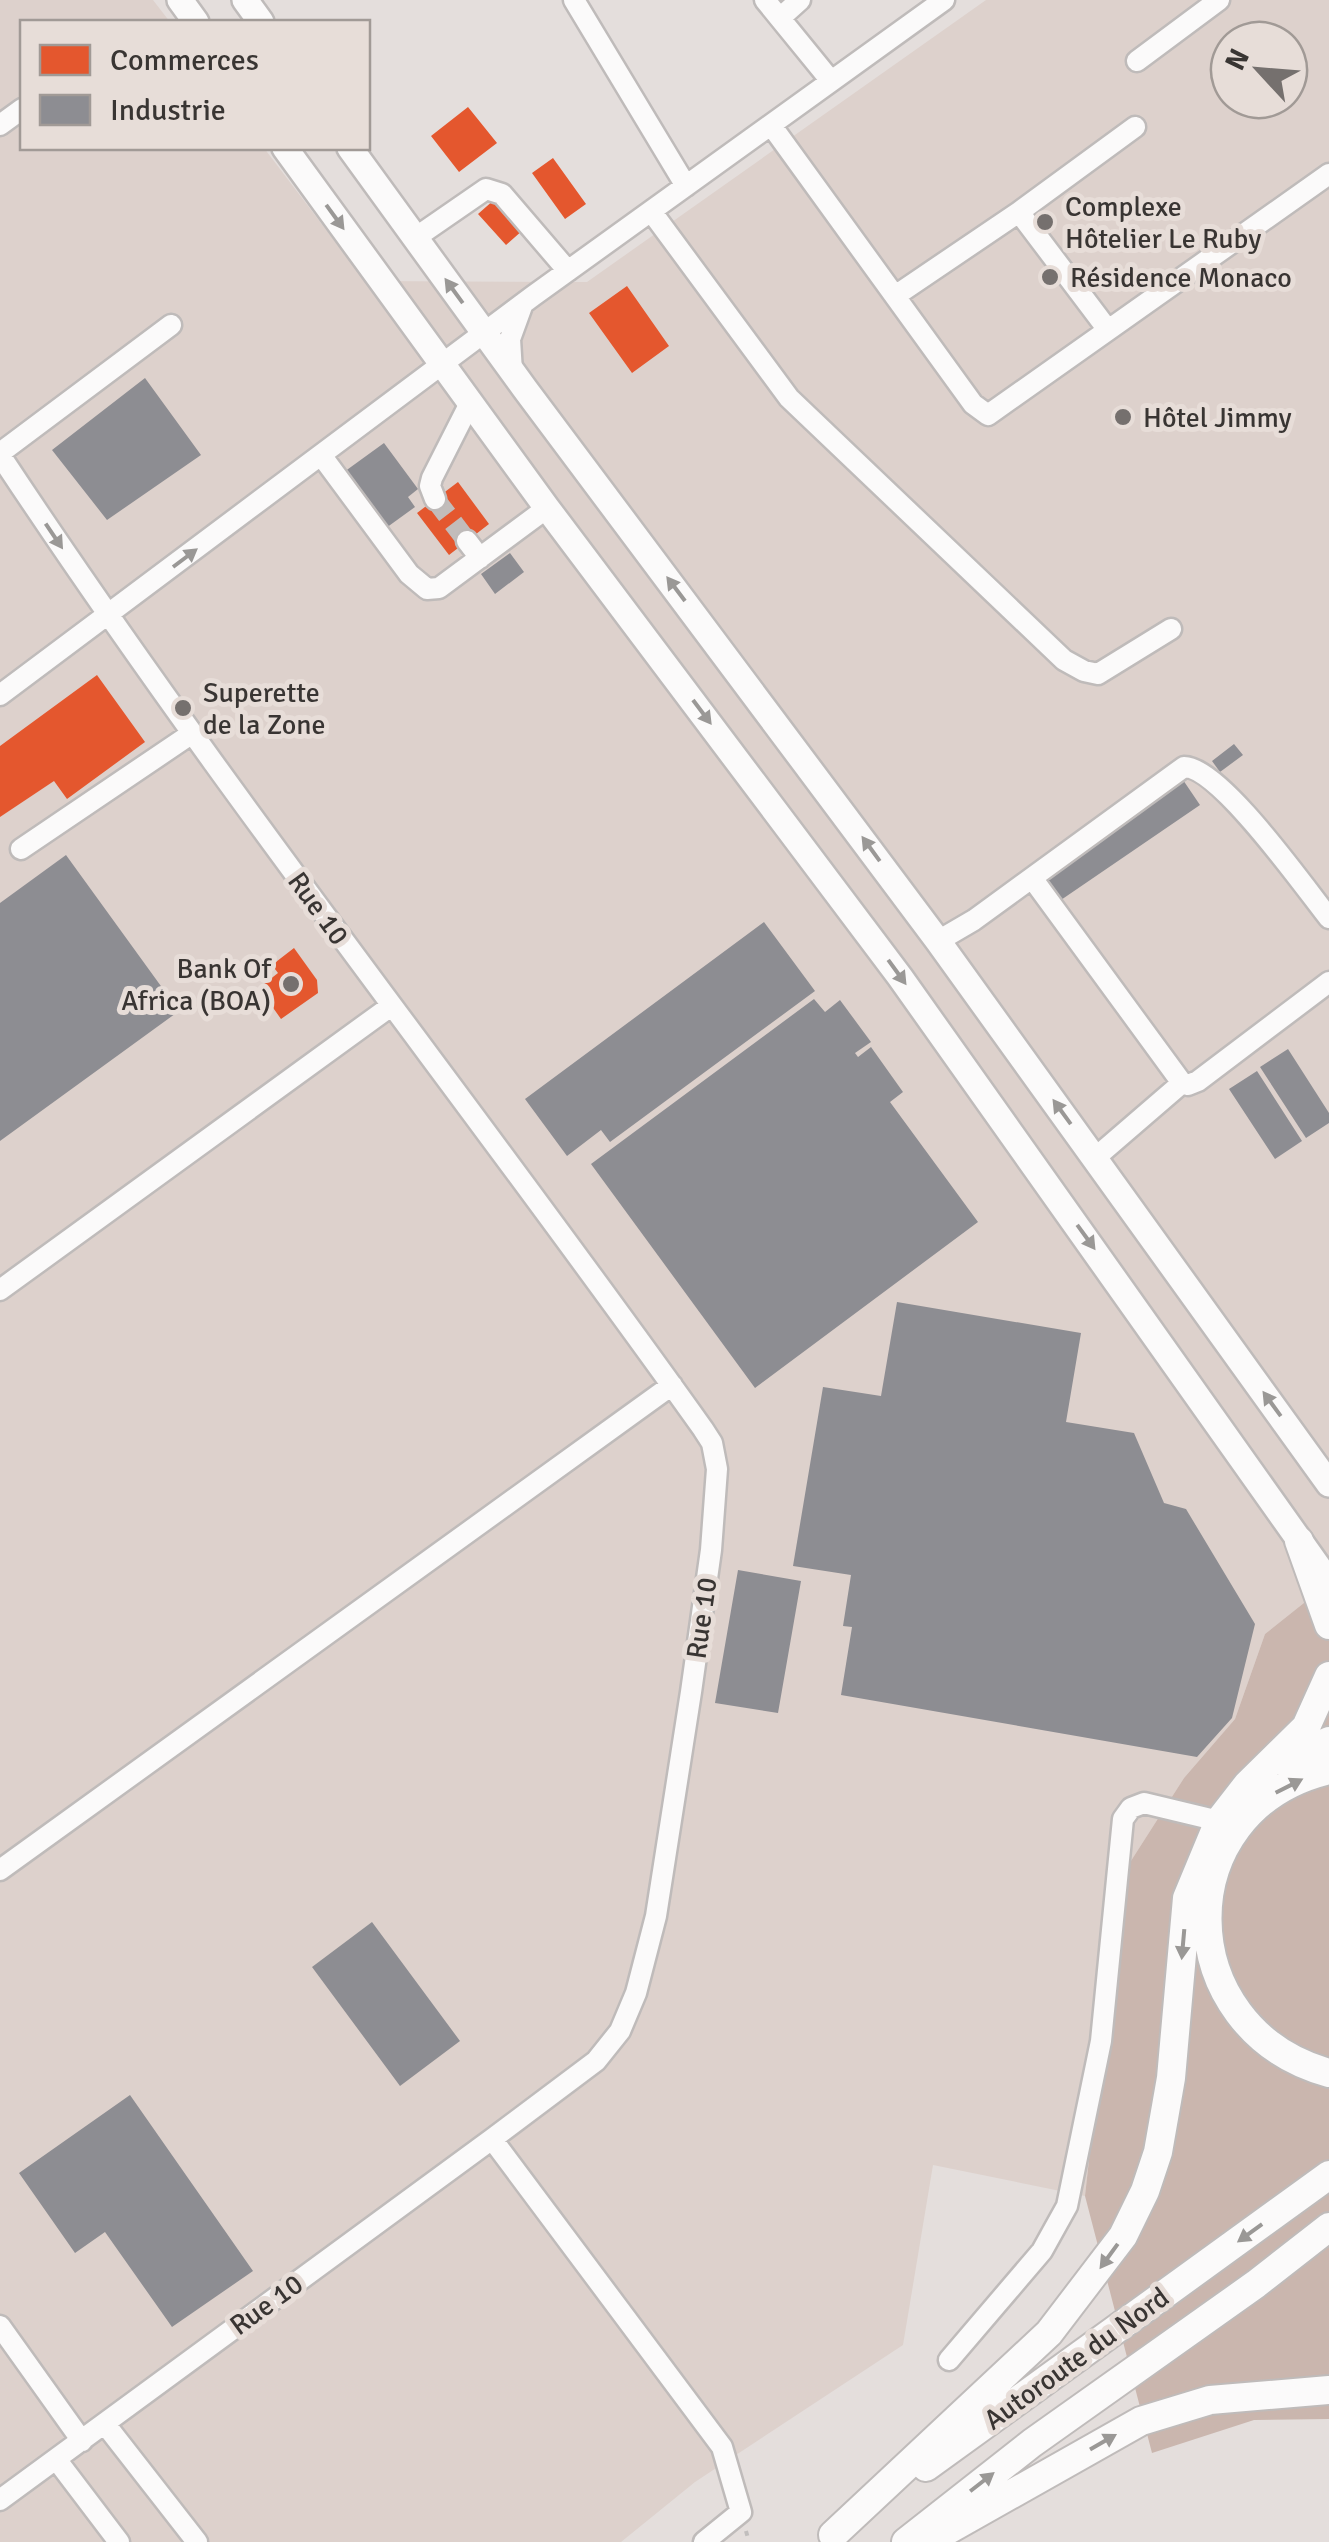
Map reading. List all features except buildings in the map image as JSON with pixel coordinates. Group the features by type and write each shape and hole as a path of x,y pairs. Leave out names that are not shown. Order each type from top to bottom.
{"highway":[{"path":"1299,1540 1329,1625"},
{"path":"829,2538 1049,2333 1123,2236 1158,2152 1171,2078 1188,1898 1219,1821 1247,1785 1306,1727 1329,1676"},
{"path":"1268,1768 1329,1741"},
{"path":"1329,1770 1270,1796 1242,1824 1224,1846 1206,1909 1214,1970 1240,2015 1279,2053 1329,2073"},
{"name":"Autoroute du Nord","path":"829,2538 1329,2176"},
{"name":"Autoroute du Nord","path":"906,2542 1032,2443 1256,2284 1329,2227"},
{"path":"926,2542 1141,2421 1210,2400 1329,2390"}],"main road":[{"path":"286,150 547,508 900,977 1329,1582"},
{"path":"351,150 512,372 938,941 1329,1484"}],"street":[{"path":"574,0 686,186"},
{"path":"765,0 831,81"},
{"path":"780,18 800,0"},
{"path":"1137,60 1219,0"},
{"path":"0,694 930,4"},
{"path":"771,125 973,404 988,416 1329,174"},
{"path":"895,296 1135,127"},
{"path":"415,238 486,189 494,189 568,272"},
{"path":"652,211 789,398 1064,660 1098,674 1172,628"},
{"path":"1019,212 1108,330"},
{"path":"512,372 510,340 522,304"},
{"path":"0,454 171,326"},
{"path":"435,499 430,486 432,478 470,404"},
{"name":"Rue 10","path":"0,454 191,734 672,1384 712,1443 717,1468 711,1550 656,1916 636,1993 620,2031 596,2061 0,2500"},
{"path":"321,455 417,582 428,589 439,588 474,549 547,508"},
{"path":"21,848 191,734"},
{"path":"938,941 1184,767 1193,766 1231,796 1329,918"},
{"path":"1032,878 1188,1086 1329,982"},
{"path":"0,1290 391,1006"},
{"path":"1095,1158 1182,1083"},
{"path":"0,1870 672,1384"},
{"path":"949,2360 1042,2251 1067,2206 1101,2041 1123,1820 1131,1808 1144,1803 1219,1821"},
{"path":"492,2139 722,2447 741,2512 704,2542"},
{"path":"0,2326 82,2441"},
{"path":"105,2424 197,2542"},
{"path":"56,2460 119,2542"}],"shaded area":[{"path":"0,0 153,0 168,20 20,20 20,150 266,150 365,281 587,282 986,0 1329,0 1329,1583 1265,1634 1235,1719 1184,1778 1120,1878 1085,2196 933,2165 903,2345 695,2482 621,2542 0,2542"},
{"path":"1329,1583 1329,2419 1254,2420 1152,2453 1085,2196 1120,1878 1184,1778 1235,1719 1265,1634"}],"tunnel":[{"path":"435,499 467,541"}],"place":[{"name":"Complexe Hôtelier Le Ruby","path":"1045,222"},
{"name":"Résidence Monaco","path":"1050,277"},
{"name":"Hôtel Jimmy","path":"1123,417"},
{"name":"Superette de la Zone","path":"183,708"},
{"name":"Bank Of Africa (BOA)","path":"291,984"}]}
